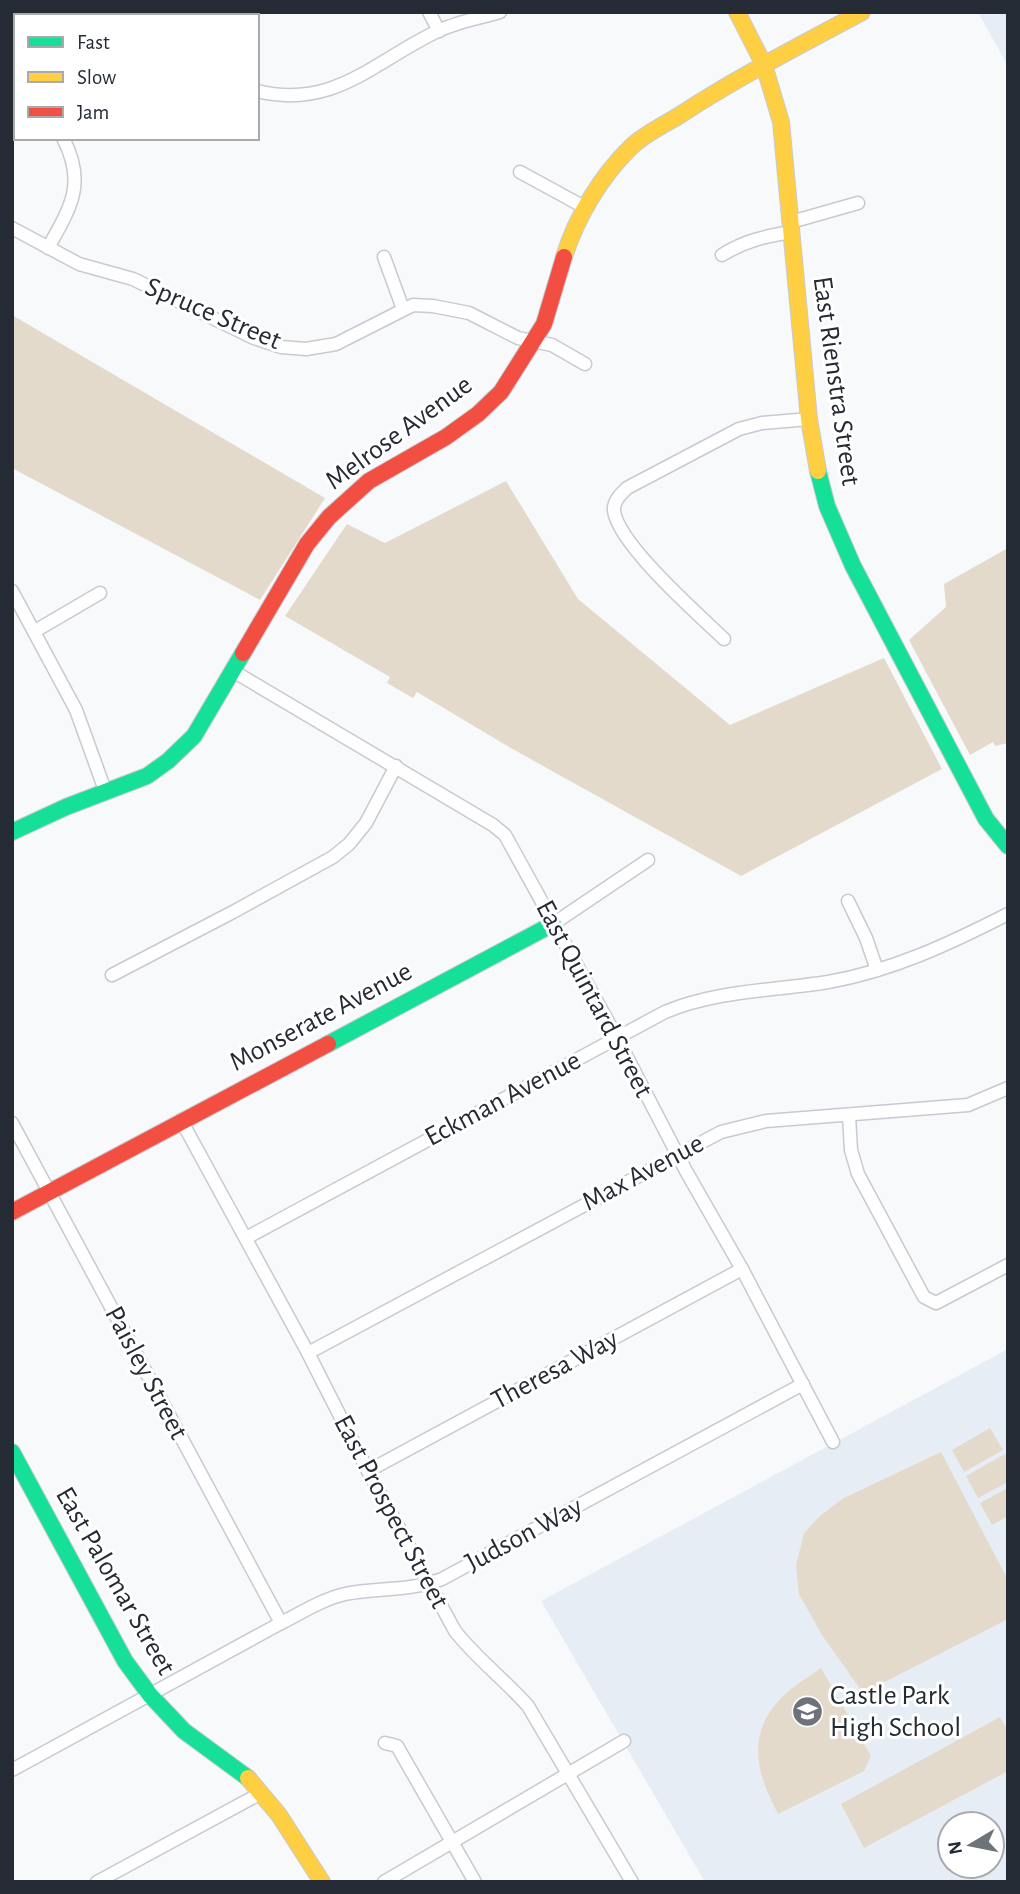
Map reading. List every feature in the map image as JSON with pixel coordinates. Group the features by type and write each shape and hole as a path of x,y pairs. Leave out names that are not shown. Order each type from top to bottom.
{"street":[{"path":"429,12 439,31"},
{"path":"259,91 294,96 329,90 347,83 439,31 500,12"},
{"name":"East Rienstra Street","path":"737,12 764,65 781,122 809,419 827,506 852,566 986,819 1008,846"},
{"name":"Melrose Avenue","path":"12,832 66,807 147,776 181,750 194,736 307,544 329,517 369,481 446,437 478,414 501,392 544,324 569,242 586,208 614,165 633,145 684,110 862,12"},
{"path":"48,248 70,209 74,195 74,168 63,140"},
{"path":"520,172 586,208"},
{"path":"722,256 743,243 858,203"},
{"name":"Spruce Street","path":"12,228 79,264 133,279 254,338 281,346 306,349 336,344 403,309 423,305 469,313 518,338 552,345 585,364"},
{"path":"384,257 403,309"},
{"path":"724,639 659,576 627,539 614,511 618,496 627,488 740,429 762,423 809,419"},
{"path":"12,591 76,710 106,793"},
{"path":"34,631 100,593"},
{"name":"East Quintard Street","path":"233,671 397,766 494,825 505,835 833,1441"},
{"path":"112,975 333,856 349,844 366,823 397,766"},
{"name":"Monserate Avenue","path":"12,1212 553,924 648,860"},
{"path":"848,901 866,938 877,970"},
{"name":"Eckman Avenue","path":"246,1238 665,1012 700,1000 746,990 829,982 877,970 945,946 1008,914"},
{"name":"Max Avenue","path":"309,1353 721,1132 766,1121 968,1105 1008,1088"},
{"path":"849,1116 851,1150 858,1174 925,1297 936,1303 1008,1265"},
{"name":"East Prospect Street","path":"181,1120 309,1353 368,1471 455,1631 468,1648 506,1681 528,1706 632,1882"},
{"name":"Paisley Street","path":"12,1123 281,1623"},
{"name":"Theresa Way","path":"368,1471 742,1269"},
{"name":"Judson Way","path":"12,1770 324,1602 345,1594 414,1588 442,1579 803,1384"},
{"name":"East Palomar Street","path":"12,1451 125,1661 150,1695 184,1731 254,1783 279,1815 322,1882"},
{"path":"384,1882 624,1741"},
{"path":"385,1743 397,1746 475,1882"},
{"path":"97,1882 261,1793"}],"shaded area":[{"path":"978,12 1008,12 1008,66"},
{"path":"12,315 325,498 260,600 12,468"},
{"path":"506,481 578,599 730,725 884,658 942,769 741,876 509,747 417,692 413,698 387,683 390,677 285,616 347,524 385,543"},
{"path":"1008,548 1008,743 995,746 993,742 970,755 909,640 946,607 944,584"},
{"name":"Castle Park High School","path":"1008,1349 1008,1882 705,1882 541,1601"},
{"path":"990,1428 1003,1450 964,1472 952,1450"},
{"path":"941,1452 1008,1580 1008,1619 863,1693 822,1635 799,1594 796,1565 804,1533 821,1515 844,1498"},
{"path":"1005,1454 1008,1460 1008,1482 978,1498 966,1476"},
{"path":"1008,1488 1008,1516 992,1525 980,1503"},
{"path":"821,1668 871,1756 864,1771 778,1814 760,1769 758,1754 763,1726 770,1712 785,1694"},
{"path":"1000,1717 1008,1731 1008,1771 864,1848 841,1804"}],"traffic: fast":[{"path":"818,471 827,506 853,566 986,819 1008,846"},
{"path":"12,832 66,807 147,776 168,761 194,736 243,653"},
{"path":"328,1044 553,924"},
{"path":"12,1452 125,1661 150,1695 184,1731 248,1778"}],"traffic: slow":[{"path":"737,12 764,65 781,122 809,419 818,471"},
{"path":"564,257 575,227 591,198 620,158 636,142 747,74 862,12"},
{"path":"248,1778 279,1815 322,1882"}],"traffic: jam":[{"path":"243,653 307,544 329,517 369,481 446,437 478,414 501,392 544,324 564,257"},
{"path":"12,1212 328,1044"}],"place":[{"name":"Castle Park High School","path":"807,1712"}]}
